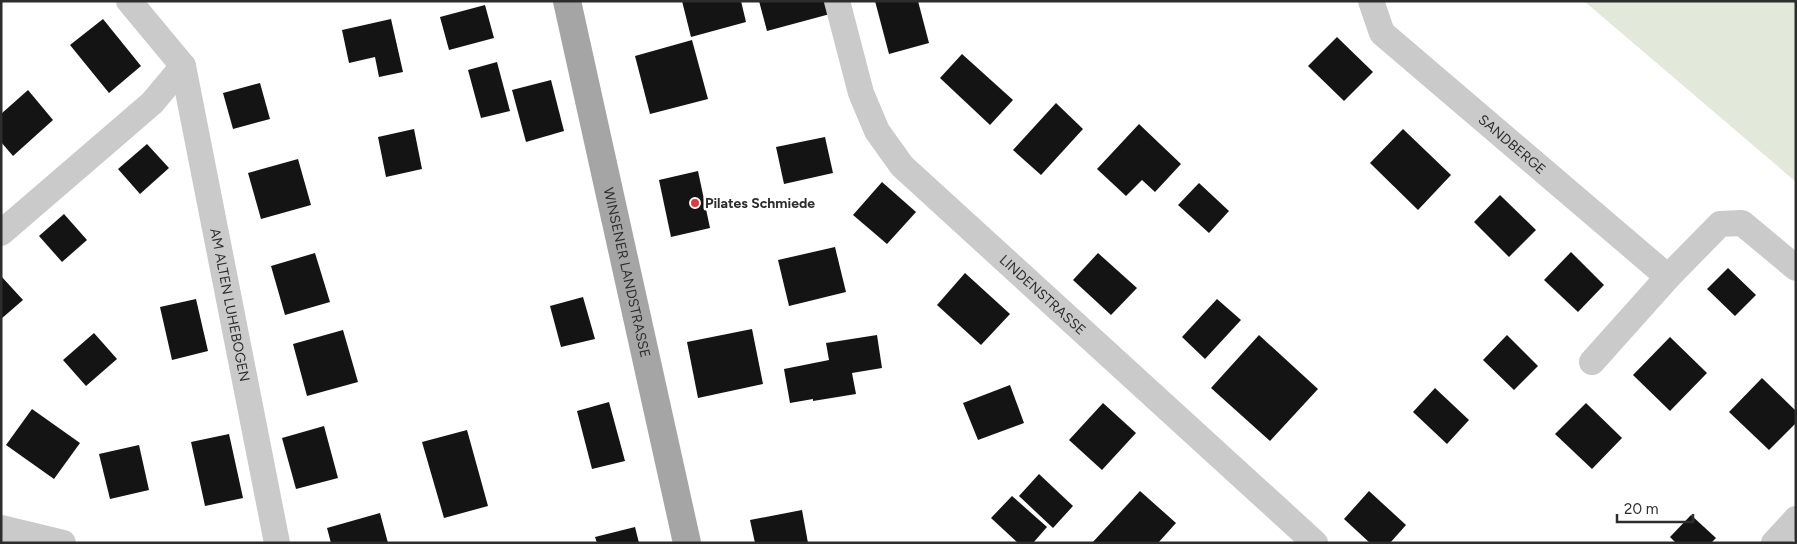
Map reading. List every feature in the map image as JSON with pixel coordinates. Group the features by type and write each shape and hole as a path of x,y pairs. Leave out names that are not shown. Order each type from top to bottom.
{"main road":[{"name":"WINSENER LANDSTRASSE","path":"567,1 687,543"}],"street":[{"name":"AM ALTEN LUHEBOGEN","path":"129,1 183,66 277,543"},
{"name":"LINDENSTRASSE","path":"837,1 861,93 877,131 902,166 1315,543"},
{"name":"SANDBERGE","path":"1371,1 1382,33 1668,277"},
{"path":"1,233 152,103 183,66"},
{"path":"1592,362 1668,277 1720,224 1742,223 1796,268"},
{"path":"1774,543 1796,519"},
{"path":"1,528 63,543"}],"shaded area":[{"path":"1584,1 1796,1 1796,182"}],"building":[{"path":"682,1 741,1 746,22 691,37"},
{"path":"759,1 827,1 830,14 767,31"},
{"path":"875,1 918,1 929,43 889,54"},
{"path":"485,5 494,38 449,50 440,17"},
{"path":"103,19 141,66 109,93 70,45"},
{"path":"391,19 403,72 379,77 375,57 349,63 342,30"},
{"path":"1337,37 1373,72 1344,101 1308,66"},
{"path":"692,40 708,99 650,114 635,56"},
{"path":"962,54 1013,100 990,125 940,78"},
{"path":"497,62 510,111 481,118 468,70"},
{"path":"551,80 564,131 526,142 512,90"},
{"path":"260,83 270,119 233,129 223,93"},
{"path":"28,90 53,120 13,156 1,142 1,114"},
{"path":"1056,103 1083,129 1041,175 1013,150"},
{"path":"1139,124 1181,164 1155,192 1142,180 1126,196 1097,169"},
{"path":"414,129 422,169 386,177 378,137"},
{"path":"1403,129 1451,175 1418,210 1370,163"},
{"path":"825,137 833,173 784,184 776,147"},
{"path":"147,144 169,168 140,194 118,169"},
{"path":"298,159 311,205 261,219 248,173"},
{"path":"698,171 710,228 671,237 659,180"},
{"path":"882,182 916,212 887,244 853,215"},
{"path":"1199,183 1229,211 1209,233 1178,205"},
{"path":"1500,195 1536,230 1509,257 1474,222"},
{"path":"64,214 87,240 62,262 39,236"},
{"path":"835,247 846,292 789,306 778,260"},
{"path":"1571,252 1604,285 1578,312 1544,280"},
{"path":"315,253 330,302 285,315 271,266"},
{"path":"1098,253 1137,288 1111,315 1073,280"},
{"path":"1728,268 1756,295 1735,316 1707,289"},
{"path":"965,273 1010,314 981,345 937,305"},
{"path":"1,276 23,300 1,319"},
{"path":"583,297 595,339 561,347 550,306"},
{"path":"196,299 208,351 172,360 160,307"},
{"path":"1217,299 1241,320 1205,359 1182,337"},
{"path":"752,329 763,384 698,398 687,342"},
{"path":"343,330 358,382 307,396 293,344"},
{"path":"94,333 117,359 86,386 63,360"},
{"path":"877,335 882,368 852,373 856,394 790,403 784,369 829,360 826,343"},
{"path":"1259,335 1318,389 1270,441 1211,388"},
{"path":"1507,335 1538,366 1514,390 1483,360"},
{"path":"1670,337 1707,373 1670,411 1633,375"},
{"path":"1762,378 1796,411 1796,423 1769,450 1729,412"},
{"path":"1010,385 1024,423 978,440 963,403"},
{"path":"1435,388 1469,420 1447,444 1413,412"},
{"path":"609,402 625,461 592,469 577,411"},
{"path":"1103,403 1136,433 1102,470 1069,440"},
{"path":"1586,403 1622,438 1592,469 1555,434"},
{"path":"32,409 80,443 54,479 6,445"},
{"path":"324,426 338,478 296,489 282,438"},
{"path":"467,430 488,506 444,518 422,442"},
{"path":"229,434 243,498 205,506 191,442"},
{"path":"139,445 149,490 110,499 99,454"},
{"path":"1039,474 1073,506 1053,528 1019,496"},
{"path":"1140,491 1176,523 1158,543 1092,543"},
{"path":"1369,491 1406,525 1390,543 1370,543 1344,519"},
{"path":"1012,496 1047,527 1033,543 1018,543 991,518"},
{"path":"802,510 808,543 755,543 750,520"},
{"path":"380,513 388,543 331,543 327,528"},
{"path":"1691,515 1716,538 1711,543 1676,543 1670,537"},
{"path":"635,527 639,543 597,543 595,537"}],"place":[{"name":"Pilates Schmiede","path":"695,203"}]}
